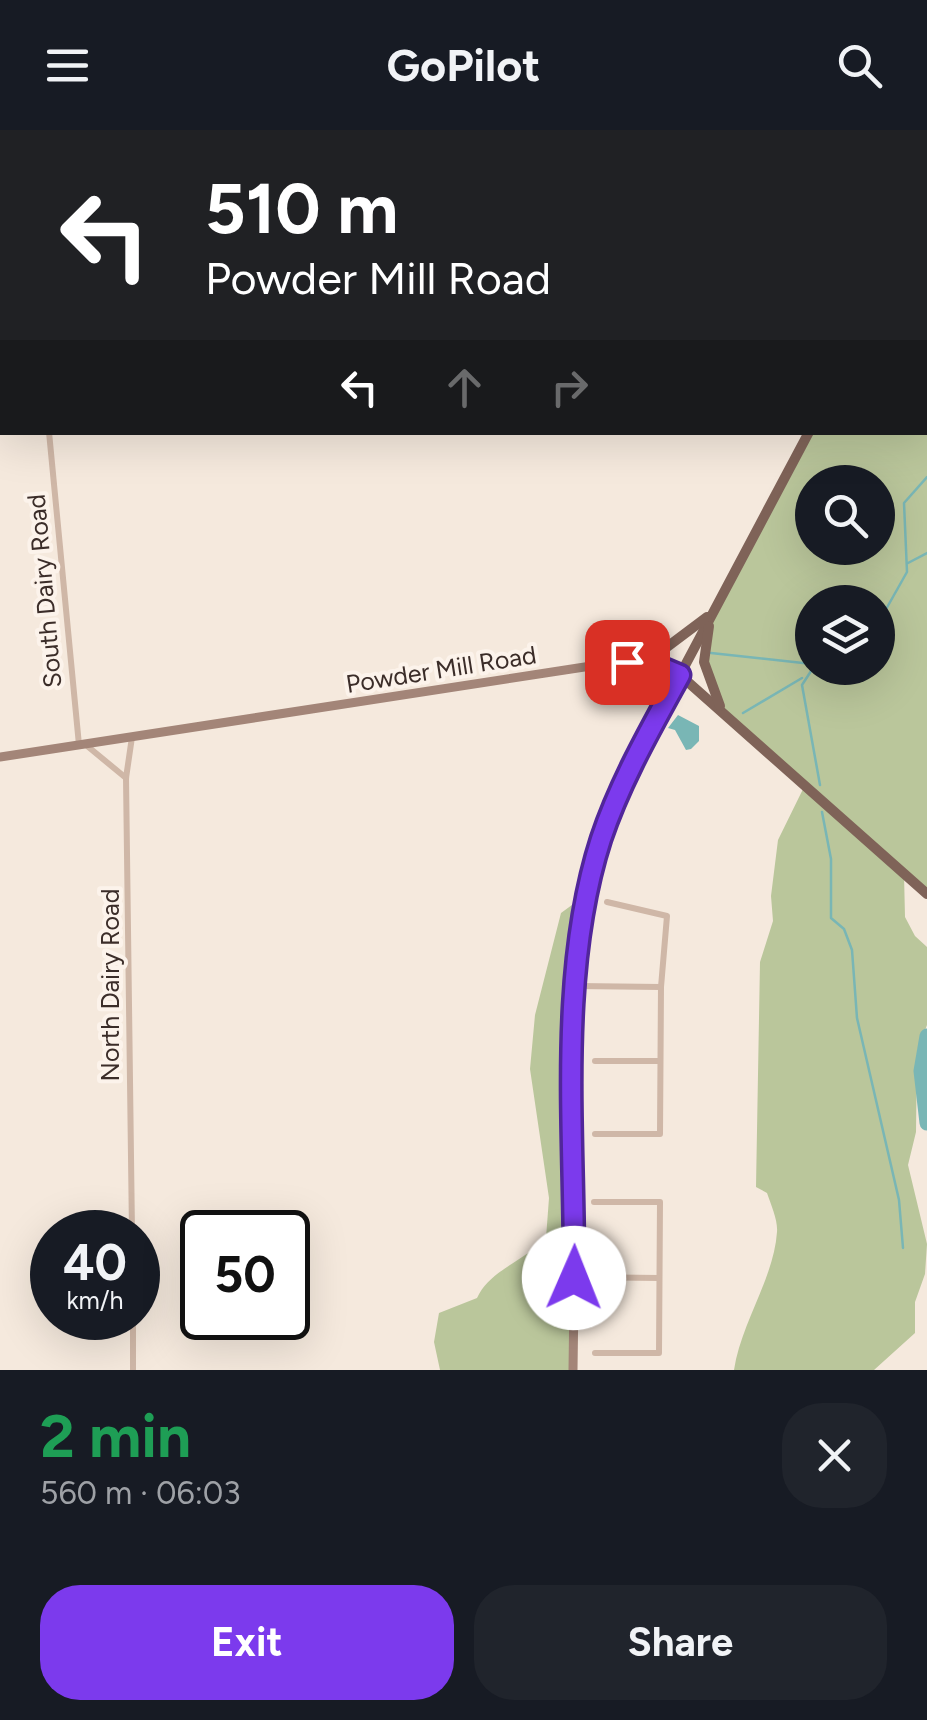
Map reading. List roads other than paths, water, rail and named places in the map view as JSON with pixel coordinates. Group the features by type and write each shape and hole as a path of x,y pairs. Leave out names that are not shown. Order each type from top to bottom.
{"main road":[{"path":"573,1370 576,986 586,898 602,838 623,784 807,435"},
{"path":"617,662 663,650 712,613"},
{"path":"712,613 704,662 722,711"},
{"name":"Powder Mill Road","path":"0,757 617,662 654,664 680,675 927,894"}],"street":[{"name":"South Dairy Road","path":"50,435 82,745"},
{"name":"North Dairy Road","path":"132,737 126,778 132,1210"},
{"path":"82,745 126,778"},
{"path":"595,1134 660,1134 661,987 667,916 607,902"},
{"path":"576,986 661,987"},
{"path":"595,1062 660,1061"},
{"path":"594,1202 660,1202 659,1352 595,1353"},
{"path":"574,1278 659,1278"},
{"path":"133,1340 133,1370"}],"water":[{"path":"678,715 699,726 699,741 691,749 686,750 675,730 668,728"}],"waterway":[{"path":"895,593 907,572 904,503 927,477"},
{"path":"908,563 927,553"},
{"path":"711,653 795,662"},
{"path":"743,713 795,682"},
{"path":"802,685 820,785"},
{"path":"822,812 831,859 831,918 844,929 852,950 857,1018 899,1200 903,1248"},
{"path":"927,1036 921,1071 927,1123"}]}
